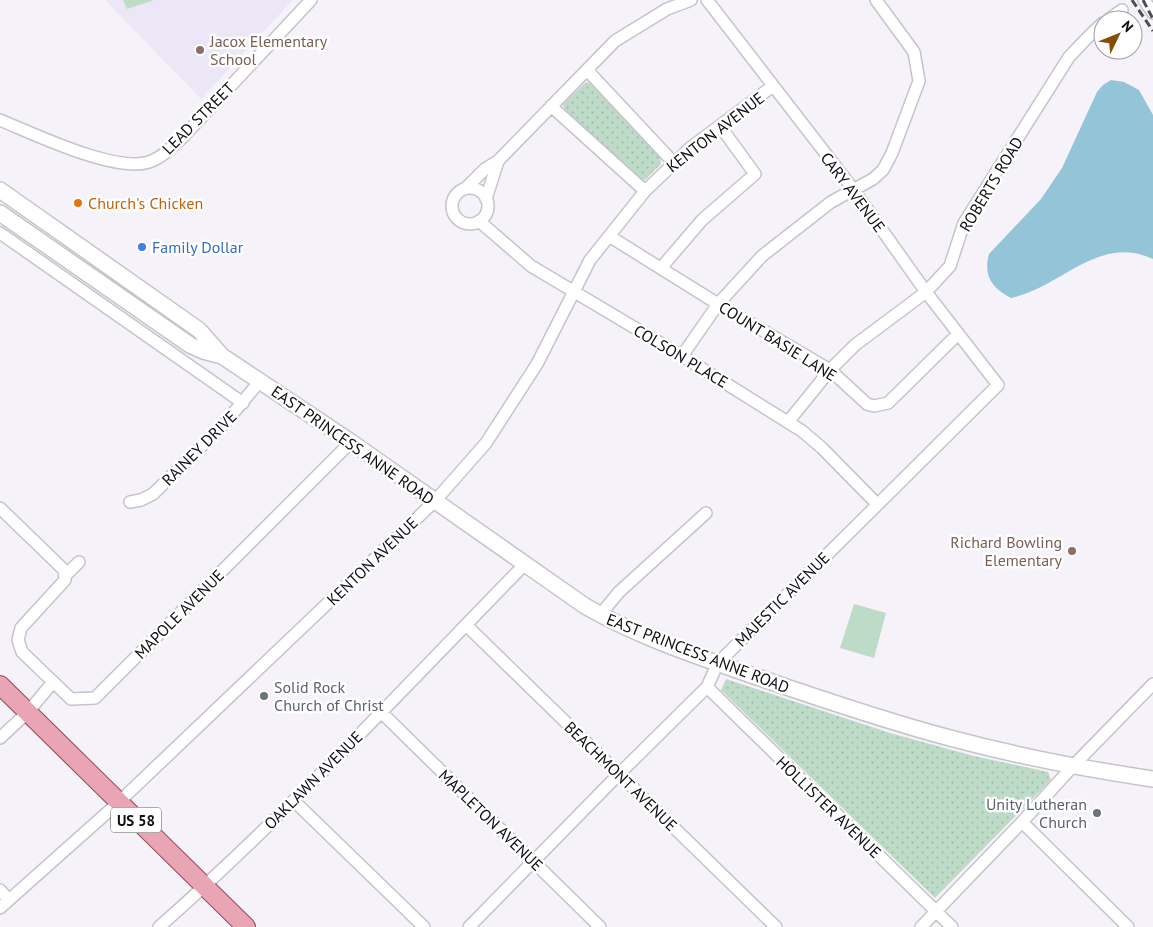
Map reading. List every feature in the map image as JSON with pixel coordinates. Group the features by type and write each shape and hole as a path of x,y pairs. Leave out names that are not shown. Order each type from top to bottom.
{"main road":[{"name":"EAST PRINCESS ANNE ROAD","path":"0,190 199,330 222,356 351,442 600,615 632,630 718,663 894,722 1006,752 1073,766 1153,779"},
{"name":"EAST PRINCESS ANNE ROAD","path":"0,214 190,345 222,356"},
{"name":"US 58","path":"0,686 246,927"}],"street":[{"name":"LEAD STREET","path":"0,120 80,151 118,163 135,164 150,162 165,153 183,137 311,0"},
{"path":"498,160 486,199 486,214 479,221 469,224 460,221 453,213 452,203 457,194 498,160 615,41 667,9 691,0"},
{"name":"CARY AVENUE","path":"707,0 853,189 926,292 998,385"},
{"path":"682,356 718,304 762,256 824,207 873,179 883,170 892,153 919,81 914,52 876,0"},
{"path":"1144,0 1153,13"},
{"name":"ROBERTS ROAD","path":"788,422 830,370 855,345 926,292 950,266 964,223 1069,57 1093,32"},
{"path":"587,70 674,163"},
{"name":"KENTON AVENUE","path":"4,904 119,802 434,501 486,443 515,400 536,364 590,260 645,191 690,148 773,86"},
{"path":"551,106 645,191"},
{"path":"661,268 702,220 754,174 720,126"},
{"path":"465,189 470,188 480,191 486,199"},
{"name":"COLSON PLACE","path":"479,221 531,266 788,422 822,448 877,504"},
{"path":"0,233 242,403"},
{"name":"COUNT BASIE LANE","path":"609,236 718,304 830,370 867,404 874,406 888,403 958,334"},
{"name":"RAINEY DRIVE","path":"130,502 141,500 153,494 218,430 260,381"},
{"name":"MAJESTIC AVENUE","path":"469,927 707,687 718,663 998,385"},
{"name":"MAPOLE AVENUE","path":"78,562 66,575 65,580 21,628 18,640 22,652 71,699 95,698 351,442"},
{"path":"0,508 64,570 66,575"},
{"path":"600,615 618,592 706,513"},
{"name":"OAKLAWN AVENUE","path":"160,927 294,801 525,564"},
{"name":"BEACHMONT AVENUE","path":"466,625 776,927"},
{"path":"0,738 28,712 53,682"},
{"path":"921,927 1153,684"},
{"name":"HOLLISTER AVENUE","path":"707,687 952,927"},
{"name":"MAPLETON AVENUE","path":"381,712 600,927"},
{"path":"294,801 424,927"},
{"path":"1022,822 1128,927"},
{"path":"0,890 4,904"}],"shaded area":[{"name":"Jacox Elementary School","path":"105,0 293,0 201,99"}],"green space":[{"path":"123,0 154,0 127,9"},
{"path":"586,82 592,84 660,156 661,164 645,180 636,178 565,113 563,104"},
{"path":"854,604 886,613 874,658 840,648"},
{"path":"726,679 890,733 974,756 1048,772 1051,780 935,898 721,690"}],"water":[{"path":"1111,80 1124,82 1139,90 1153,115 1153,259 1133,253 1115,253 1097,257 1047,284 1011,298 994,285 988,275 987,262 989,254 1041,199 1062,168 1097,92"}],"railway":[{"path":"1132,0 1153,31"},
{"path":"1143,0 1153,19"}],"place":[{"name":"Jacox Elementary School","path":"200,50"},
{"name":"Church's Chicken","path":"78,203"},
{"name":"Family Dollar","path":"142,247"},
{"name":"Richard Bowling Elementary","path":"1072,551"},
{"name":"Solid Rock Church of Christ","path":"264,696"},
{"name":"Unity Lutheran Church","path":"1097,813"}]}
